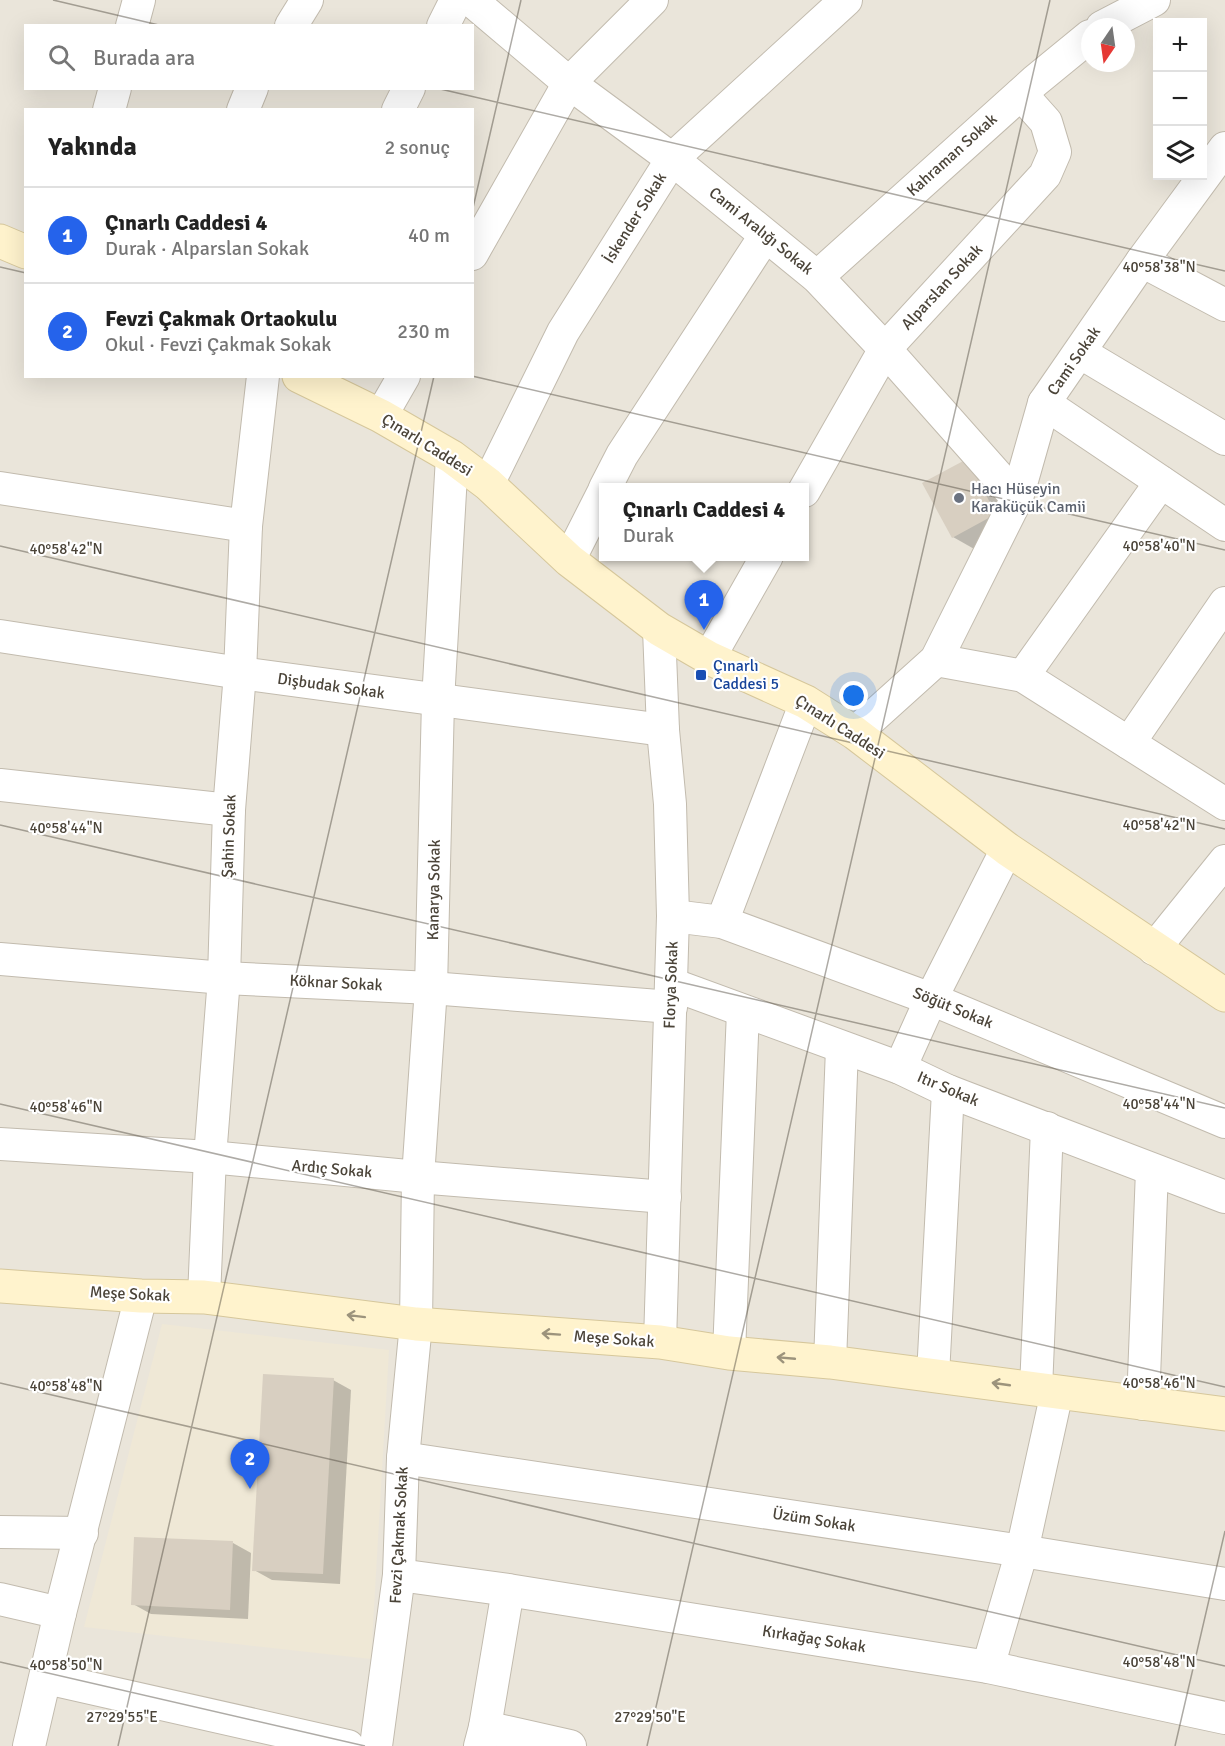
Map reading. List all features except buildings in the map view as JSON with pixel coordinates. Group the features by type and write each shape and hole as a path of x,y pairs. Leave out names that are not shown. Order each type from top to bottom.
{"street":[{"path":"133,24 139,0"},
{"path":"292,24 307,0"},
{"path":"444,24 456,0"},
{"name":"Cami Aralığı Sokak","path":"471,0 569,83 672,159 817,277 885,349 1017,498"},
{"path":"474,250 569,83 652,0"},
{"name":"İskender Sokak","path":"488,484 563,332 672,159 846,0"},
{"path":"1119,18 1154,0"},
{"name":"Kahraman Sokak","path":"817,277 1021,94 1081,44"},
{"path":"110,108 114,90"},
{"path":"244,108 251,90"},
{"path":"399,108 408,90"},
{"name":"Alparslan Sokak","path":"809,483 885,349 1046,175 1055,152 1046,122 1021,94"},
{"name":"Cami Sokak","path":"855,733 936,660 1017,498 1044,404 1142,261 1223,154"},
{"path":"607,483 622,455 765,236"},
{"path":"0,241 24,251"},
{"path":"1142,261 1225,305"},
{"path":"1081,353 1225,439"},
{"name":"Şahin Sokak","path":"204,1297 210,1157 224,978 229,810 240,673 246,526 262,378"},
{"name":"Çınarlı Caddesi","path":"303,378 381,416 452,457 488,484 569,560 659,629 709,658 806,702 855,733 1007,849 1225,995"},
{"path":"381,416 403,378"},
{"path":"1044,404 1225,525"},
{"name":"Kanarya Sokak","path":"416,1324 418,1177 431,988 438,700 452,457"},
{"path":"1023,676 1161,482"},
{"path":"0,488 246,526"},
{"path":"569,560 599,499"},
{"path":"709,658 764,561"},
{"path":"1129,743 1225,603"},
{"name":"Florya Sokak","path":"659,629 663,730 670,804 674,916 660,1342"},
{"name":"Dişbudak Sokak","path":"0,636 240,673 663,730"},
{"path":"936,660 1023,676 1225,804"},
{"path":"722,922 806,702"},
{"path":"0,785 229,810"},
{"path":"900,1068 931,999 1007,849"},
{"path":"1154,949 1225,861"},
{"name":"Söğüt Sokak","path":"674,916 722,922 931,999 1225,1122"},
{"name":"Köknar Sokak","path":"0,959 224,978 671,996"},
{"name":"Itır Sokak","path":"671,996 743,1011 900,1068 948,1091 1152,1170 1223,1188"},
{"path":"729,1353 743,1011"},
{"path":"830,1362 842,1048"},
{"path":"933,1375 948,1091"},
{"path":"988,1667 1022,1551 1047,1390 1047,1128"},
{"name":"Ardıç Sokak","path":"0,1143 210,1157 664,1197"},
{"path":"1143,1404 1152,1170"},
{"name":"Meşe Sokak","path":"0,1286 141,1296 204,1297 416,1324 660,1342 729,1353 830,1362 1225,1414"},
{"path":"29,1746 60,1613 141,1296"},
{"name":"Fevzi Çakmak Sokak","path":"376,1746 399,1575 403,1458 416,1324"},
{"name":"Üzüm Sokak","path":"403,1458 1022,1551 1225,1584"},
{"path":"0,1532 82,1533"},
{"name":"Kırkağaç Sokak","path":"399,1575 508,1590 988,1667 1225,1718"},
{"path":"508,1590 483,1736 570,1746"},
{"path":"0,1599 60,1613"},
{"path":"46,1678 348,1746"}],"shaded area":[{"path":"0,0 1225,0 1225,1746 0,1746"},
{"path":"162,1324 389,1350 371,1659 84,1627"}],"place":[{"name":"Hacı Hüseyin Karaküçük Camii","path":"959,498"},
{"name":"Çınarlı Caddesi 4","path":"704,630"},
{"name":"Çınarlı Caddesi 5","path":"701,675"},
{"name":"Fevzi Çakmak Ortaokulu","path":"250,1489"}]}
